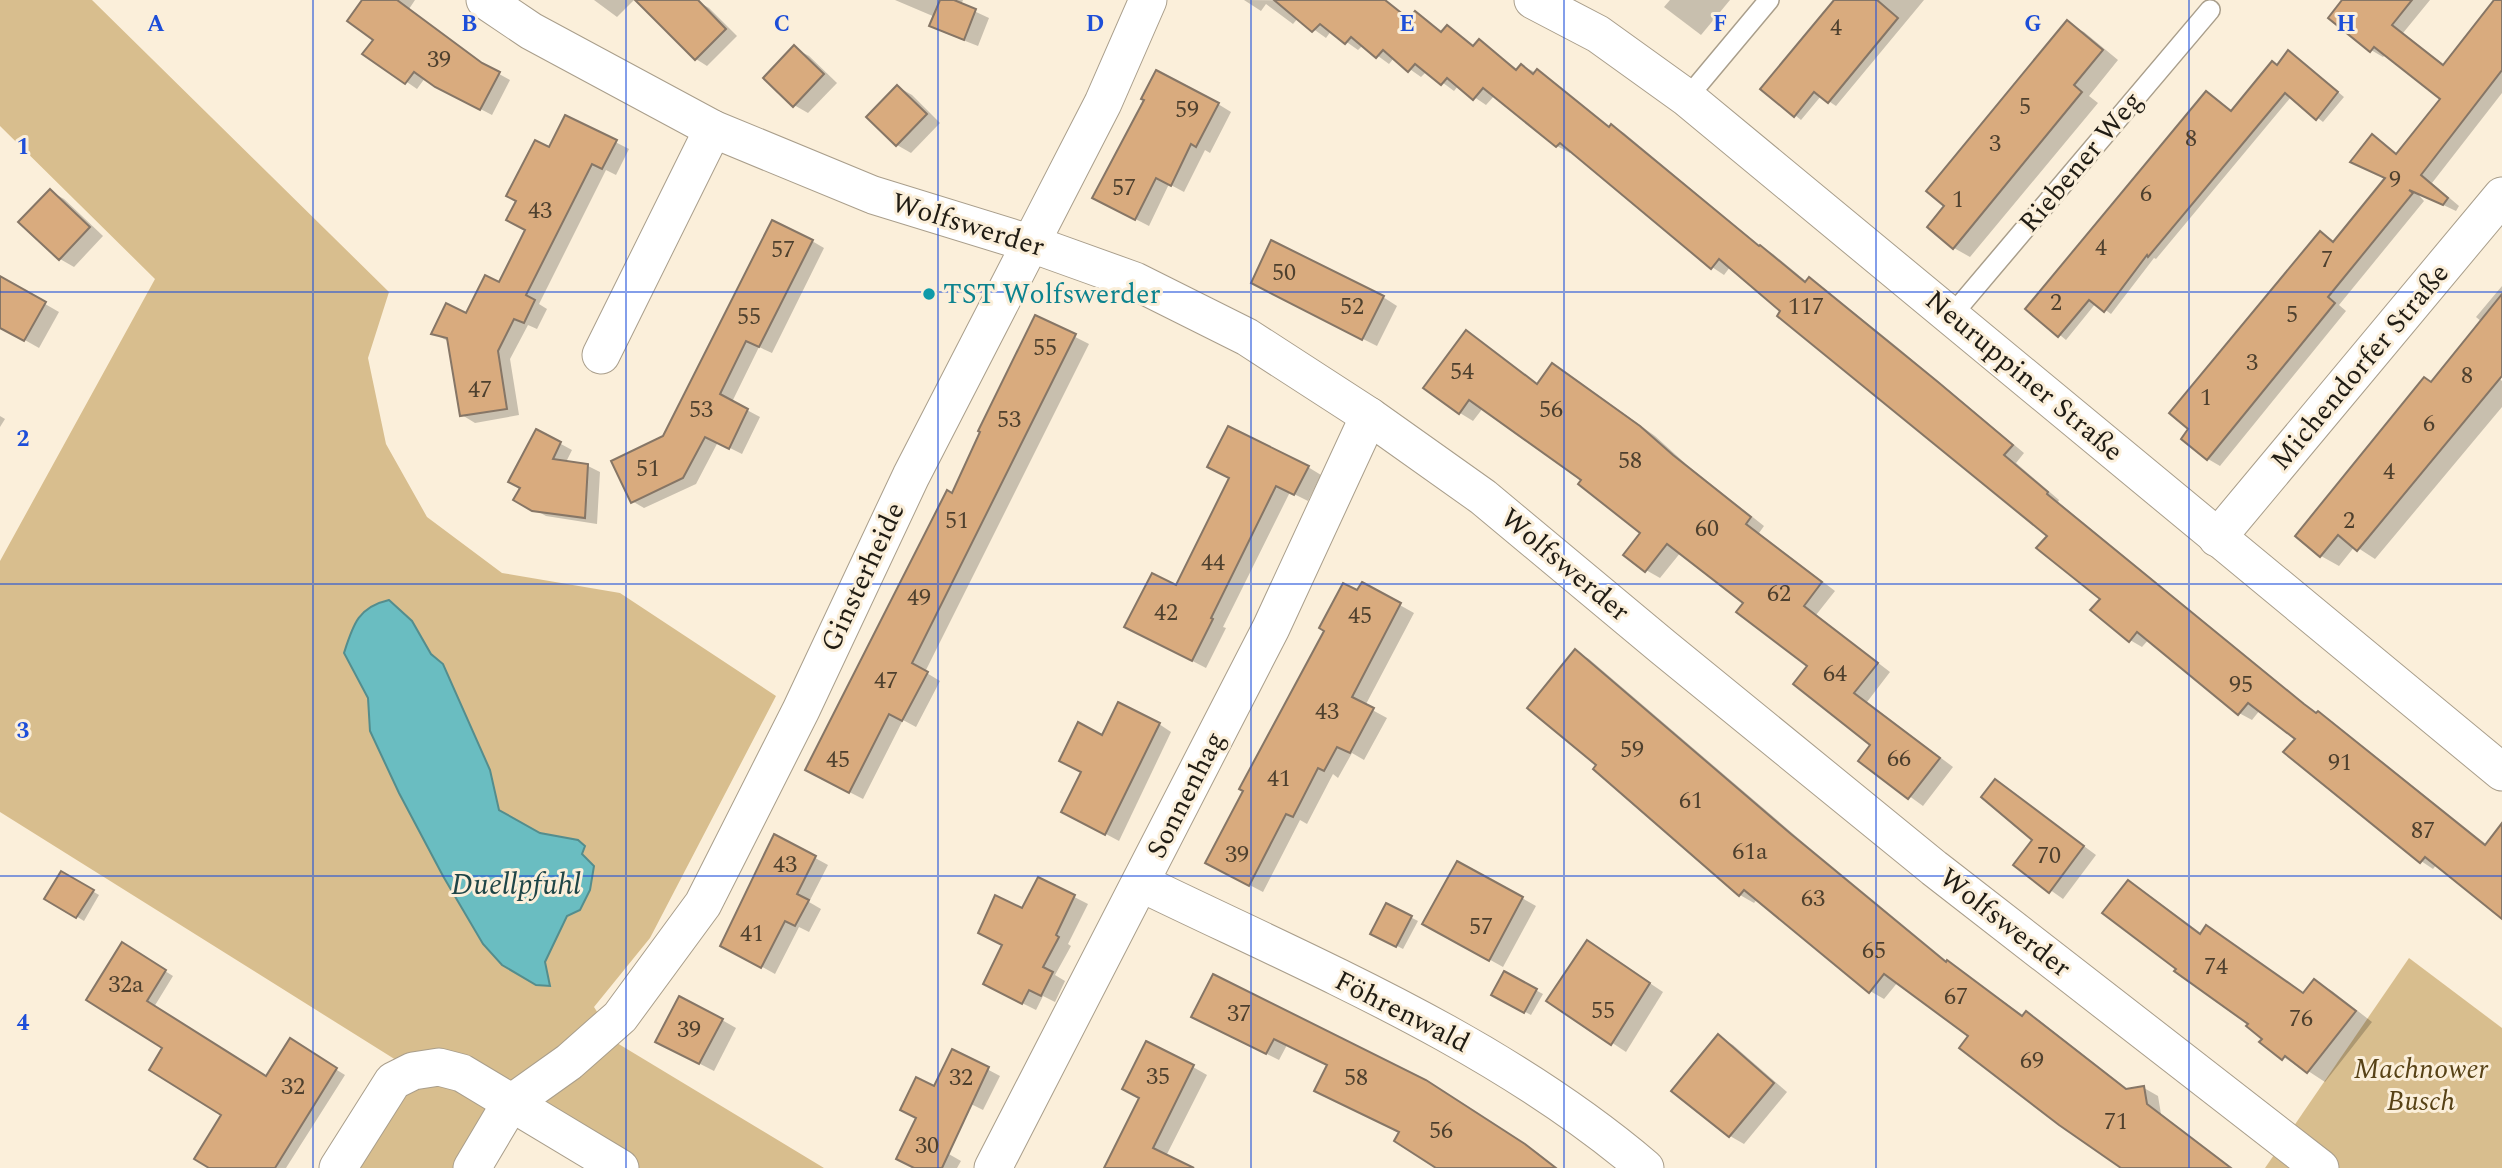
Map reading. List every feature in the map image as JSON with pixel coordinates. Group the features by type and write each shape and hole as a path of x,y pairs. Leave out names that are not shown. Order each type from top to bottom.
{"street":[{"name":"Wolfswerder","path":"485,0 531,31 713,128 873,195 1032,244 1135,281 1247,337 1369,416 1483,497 1934,867 2320,1168"},
{"name":"Ginsterheide","path":"472,1168 510,1104 569,1062 620,1017 703,904 801,710 917,464 1103,103 1147,0"},
{"name":"Neuruppiner Straße","path":"1533,0 1598,34 1687,97 2502,772"},
{"path":"601,355 713,128"},
{"name":"Michendorfer Straße","path":"2217,538 2502,196"},
{"name":"Sonnenhag","path":"993,1168 1270,628 1369,416"},
{"name":"Föhrenwald","path":"1141,883 1403,1010 1513,1071 1612,1140 1646,1168"},
{"path":"338,1168 393,1081 413,1070 439,1068 462,1073 620,1168"}],"lane":[{"path":"1687,97 1769,0"},
{"name":"Riebener Weg","path":"1952,315 2210,10"}],"green space":[{"path":"0,0 92,0 389,292 368,358 386,444 427,517 502,573 620,593 776,696 650,938 594,1007 617,1043 824,1168 620,1168 511,1104 472,1168 338,1168 412,1070 0,812 0,561 155,279 0,126","holes":["412,621 431,654 443,665 490,770 499,810 540,833 578,840 582,854 580,910 567,916 545,962 483,944 443,876 370,731 368,698"]},
{"name":"Machnower Busch","path":"2409,958 2502,1028 2502,1168 2265,1168"}],"water":[{"name":"Duellpfuhl","path":"389,600 412,621 431,654 443,664 490,770 499,810 540,833 578,840 585,846 582,854 594,866 590,890 580,910 567,916 545,962 550,986 536,985 502,965 483,944 443,876 370,731 368,698 344,653 358,619 370,607"}],"building":[{"path":"362,0 397,0 482,63 500,72 480,110 435,87 414,72 405,84 362,54 373,40 347,21"},
{"path":"635,0 698,0 726,29 695,60"},
{"path":"940,0 954,0 976,9 964,40 929,26"},
{"path":"1274,0 1385,0 1409,19 1415,11 1441,32 1447,25 1473,46 1479,39 1516,70 1521,64 1533,74 1537,69 1609,127 1611,124 1759,246 1805,282 1809,277 1938,382 2013,445 2004,455 2048,492 2047,494 2304,704 2316,713 2318,711 2485,845 2502,823 2502,919 2425,857 2420,863 2283,752 2295,739 2248,703 2238,715 2137,632 2129,642 2090,610 2100,599 2036,548 2047,536 1777,316 1780,311 1719,259 1711,269 1560,143 1556,147 1483,88 1473,100 1447,78 1441,85 1415,64 1408,72 1383,50 1376,58 1351,37 1345,44 1320,24 1312,32"},
{"path":"1834,0 1877,0 1898,18 1828,103 1814,92 1794,117 1760,89"},
{"path":"2342,0 2412,0 2392,25 2443,65 2494,0 2502,0 2502,70 2421,175 2448,198 2443,205 2409,190 2413,193 2328,297 2335,303 2207,460 2181,439 2188,429 2169,413 2320,231 2333,242 2385,178 2350,162 2372,134 2396,154 2440,99 2374,47 2370,52 2328,18"},
{"path":"2067,20 2103,50 2074,85 2082,92 1953,249 1927,227 1944,206 1926,191"},
{"path":"794,45 824,74 793,107 763,78"},
{"path":"2288,50 2338,92 2316,120 2285,93 2148,257 2147,255 2104,312 2089,300 2058,337 2025,309 2206,91 2231,111 2272,61 2277,65"},
{"path":"1156,70 1219,103 1196,147 1191,144 1171,186 1156,178 1135,220 1092,198 1144,100 1141,99"},
{"path":"897,85 927,114 896,146 866,117"},
{"path":"565,115 617,140 602,169 592,164 526,295 535,300 524,323 514,319 498,351 507,409 460,416 447,338 431,334 446,303 466,313 485,275 499,282 525,230 506,220 516,201 506,196 535,140 549,147"},
{"path":"50,189 90,227 59,260 18,222"},
{"path":"772,220 813,240 759,347 746,341 720,394 748,409 729,449 705,437 683,478 631,503 611,461 663,436"},
{"path":"1271,240 1384,296 1362,340 1251,283"},
{"path":"0,276 46,302 24,341 0,328"},
{"path":"2502,294 2502,376 2357,551 2338,535 2320,557 2295,536 2424,377 2431,382"},
{"path":"1035,315 1076,334 912,663 928,672 902,721 889,714 849,793 805,770 947,490 952,493 980,432 978,431"},
{"path":"1466,330 1537,384 1552,363 1640,426 1751,517 1746,524 1822,582 1804,606 1878,663 1854,693 1940,758 1908,799 1858,761 1870,745 1793,684 1807,666 1736,612 1743,603 1667,544 1645,572 1623,555 1640,533 1578,484 1581,480 1469,400 1459,414 1423,388"},
{"path":"1228,426 1309,466 1294,495 1276,486 1192,661 1124,627 1152,573 1176,585 1229,478 1207,467"},
{"path":"536,429 561,442 553,459 588,464 585,518 532,511 513,500 520,488 508,482"},
{"path":"1362,582 1401,603 1352,697 1374,708 1350,753 1337,747 1324,771 1318,768 1293,817 1286,814 1249,886 1205,863 1243,791 1239,789 1324,631 1319,628 1343,583 1357,590"},
{"path":"1575,649 1791,834 1946,962 1947,960 2022,1016 2026,1011 2126,1089 2144,1086 2147,1104 2231,1168 2121,1168 2059,1125 1959,1048 1968,1036 1884,974 1869,993 1744,890 1739,896 1593,769 1596,765 1527,708"},
{"path":"1118,702 1160,723 1105,835 1061,812 1081,772 1059,761 1078,722 1102,735"},
{"path":"1995,779 2084,846 2049,893 2013,865 2032,840 1981,797"},
{"path":"774,834 816,856 797,894 809,900 795,926 785,921 761,968 720,946"},
{"path":"1457,861 1523,897 1489,961 1422,924"},
{"path":"61,871 94,890 76,918 44,899"},
{"path":"1038,877 1075,895 1056,935 1059,937 1043,967 1053,972 1041,996 1029,990 1022,1004 983,984 1002,945 978,933 995,895 1022,908"},
{"path":"2128,880 2200,934 2206,925 2303,993 2314,979 2356,1011 2307,1073 2285,1056 2282,1060 2259,1042 2262,1039 2246,1026 2248,1024 2174,971 2176,969 2102,913"},
{"path":"1386,903 1412,916 1396,947 1370,934"},
{"path":"1587,940 1650,983 1611,1045 1546,1001"},
{"path":"122,942 166,970 147,1001 266,1076 290,1038 337,1068 275,1168 209,1168 194,1159 221,1115 149,1070 162,1048 86,1000"},
{"path":"1504,971 1537,989 1524,1013 1491,995"},
{"path":"1213,974 1426,1080 1525,1144 1556,1168 1436,1168 1394,1141 1399,1132 1314,1091 1327,1065 1274,1039 1266,1054 1191,1017"},
{"path":"679,996 723,1019 699,1064 655,1042"},
{"path":"1718,1034 1774,1083 1729,1137 1671,1091"},
{"path":"1146,1041 1194,1065 1153,1148 1194,1168 1104,1168 1139,1098 1122,1089"},
{"path":"952,1049 989,1067 942,1168 914,1168 896,1159 916,1118 900,1110 916,1077 934,1086"}],"place":[{"name":"TST Wolfswerder","path":"929,294"}]}
